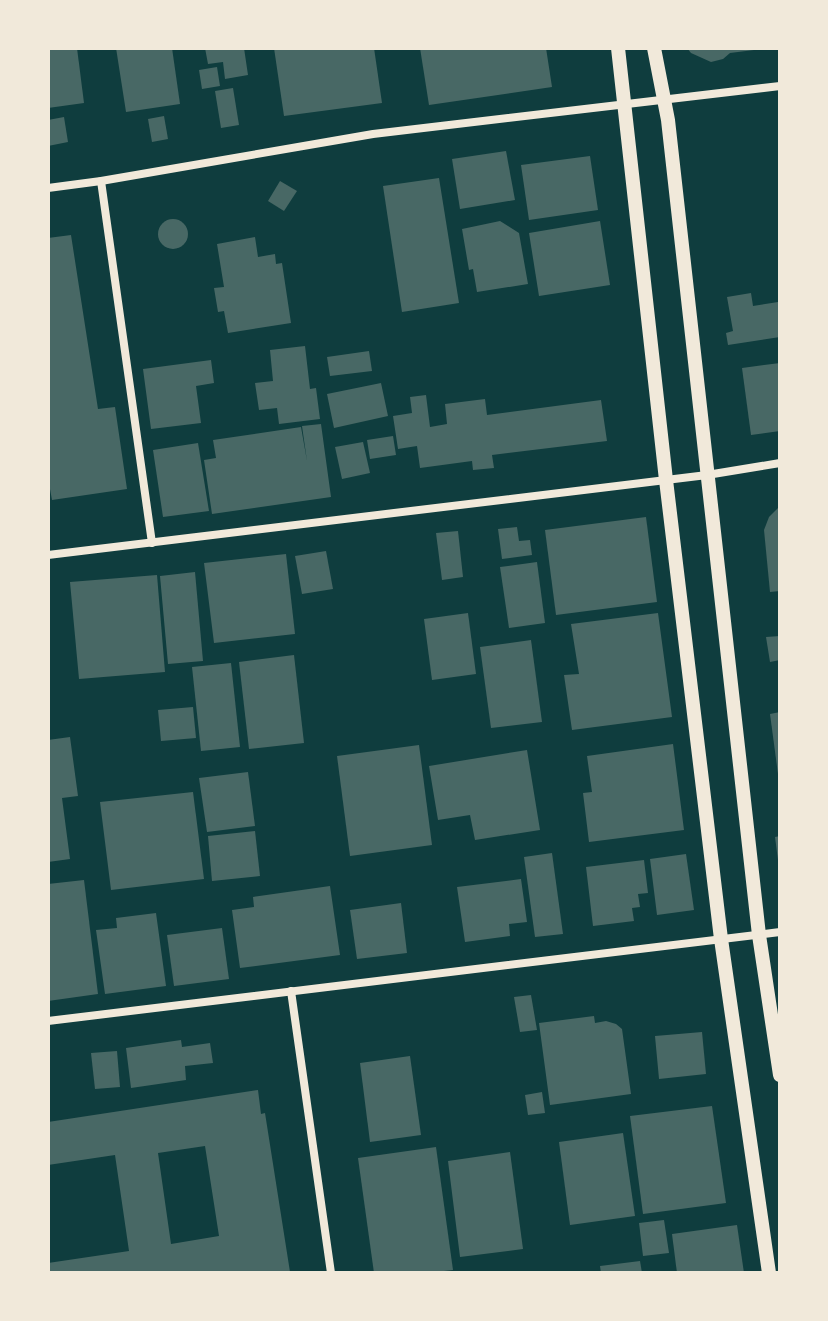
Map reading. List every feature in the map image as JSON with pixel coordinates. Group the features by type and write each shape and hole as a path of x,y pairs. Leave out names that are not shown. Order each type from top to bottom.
{"street":[{"path":"618,48 721,939 769,1273"},
{"path":"654,48 663,98 759,935 780,1075"},
{"path":"48,188 373,134 780,86"},
{"path":"101,181 152,543"},
{"path":"48,555 707,475 780,463"},
{"path":"48,1021 780,932"},
{"path":"291,991 331,1273"}],"building":[{"path":"48,48 77,48 84,103 48,108"},
{"path":"116,48 172,48 180,104 126,112"},
{"path":"205,48 244,48 248,75 225,79 223,62 208,64"},
{"path":"274,48 374,48 382,103 284,116"},
{"path":"420,48 546,48 552,87 429,105"},
{"path":"687,48 754,50 730,53 723,59 711,62"},
{"path":"217,67 220,86 202,89 199,70"},
{"path":"233,88 239,125 221,128 215,91"},
{"path":"164,116 168,139 152,142 148,119"},
{"path":"64,117 68,142 48,146 48,120"},
{"path":"506,151 515,200 460,209 452,159"},
{"path":"590,156 598,210 529,220 521,165"},
{"path":"439,178 459,303 402,312 383,186"},
{"path":"280,181 297,191 284,211 268,201"},
{"path":"173,219 179,220 187,228 187,240 179,248 173,249 167,248 159,240 158,234 159,228 167,220"},
{"path":"500,221 519,233 528,284 477,292 473,269 469,270 462,229"},
{"path":"600,221 610,285 539,296 529,233"},
{"path":"71,235 98,409 115,407 127,489 52,500 48,478 48,238"},
{"path":"255,237 258,257 275,254 276,264 282,263 291,323 228,333 224,311 218,312 214,288 224,287 217,244"},
{"path":"751,293 753,306 778,302 780,337 728,345 726,333 733,331 727,297"},
{"path":"305,346 310,389 316,388 320,419 279,424 277,408 259,410 255,383 273,381 270,350"},
{"path":"369,351 372,371 330,376 327,357"},
{"path":"211,360 214,383 196,386 201,423 151,429 143,369"},
{"path":"780,363 780,431 751,435 742,368"},
{"path":"381,383 388,416 334,428 327,394"},
{"path":"426,395 430,427 447,424 445,404 485,399 487,415 601,400 607,441 492,455 494,468 473,470 472,461 420,468 417,446 398,449 393,416 412,413 410,397"},
{"path":"321,424 331,497 212,514 204,460 216,458 213,440 301,427 307,461 302,426"},
{"path":"393,436 396,455 370,459 367,440"},
{"path":"363,442 370,473 342,479 335,447"},
{"path":"198,443 209,511 163,517 153,450"},
{"path":"780,506 780,591 770,592 764,530 769,517"},
{"path":"646,517 657,602 556,615 545,530"},
{"path":"517,527 519,541 530,540 532,555 502,559 498,529"},
{"path":"458,531 463,577 442,580 436,533"},
{"path":"326,551 333,589 302,594 295,556"},
{"path":"286,554 295,634 214,643 204,563"},
{"path":"537,562 545,623 509,628 500,567"},
{"path":"195,572 203,661 168,664 160,576"},
{"path":"157,575 165,672 79,679 70,582"},
{"path":"468,613 476,674 432,680 424,619"},
{"path":"658,613 672,717 572,730 564,675 579,674 571,624"},
{"path":"780,636 780,660 770,662 766,637"},
{"path":"531,640 542,722 491,728 480,647"},
{"path":"294,655 304,743 249,749 239,662"},
{"path":"231,663 240,747 201,751 192,667"},
{"path":"193,707 196,738 161,741 158,710"},
{"path":"780,712 780,774 778,774 770,714"},
{"path":"70,737 78,796 62,798 70,859 48,862 48,740"},
{"path":"673,744 684,830 589,842 583,793 592,792 587,756"},
{"path":"419,745 432,845 350,856 337,756"},
{"path":"527,750 540,830 475,840 470,815 438,820 429,766"},
{"path":"248,772 255,826 207,832 199,778"},
{"path":"193,792 204,879 111,890 100,802"},
{"path":"255,831 260,876 212,881 208,836"},
{"path":"780,836 780,860 778,860 775,837"},
{"path":"552,853 563,934 535,937 524,857"},
{"path":"686,854 694,910 657,915 650,859"},
{"path":"644,860 648,893 638,894 640,907 632,908 634,921 593,926 586,867"},
{"path":"521,879 527,922 509,924 510,936 465,942 457,887"},
{"path":"84,880 98,994 48,1001 48,884"},
{"path":"330,886 340,955 240,968 232,910 254,907 253,897"},
{"path":"401,903 407,953 357,959 350,910"},
{"path":"156,913 166,986 105,994 96,930 117,928 116,918"},
{"path":"222,928 229,979 174,986 167,935"},
{"path":"531,995 537,1030 520,1032 514,997"},
{"path":"594,1016 595,1023 606,1021 622,1029 631,1094 550,1105 539,1023"},
{"path":"702,1032 706,1074 659,1079 655,1036"},
{"path":"181,1040 182,1047 210,1043 213,1063 185,1066 186,1080 131,1088 126,1048"},
{"path":"117,1051 120,1087 95,1089 91,1053"},
{"path":"410,1056 421,1135 370,1142 360,1063"},
{"path":"258,1090 261,1114 265,1113 290,1272 48,1273 48,1263 129,1251 115,1155 48,1165 48,1122","holes":["205,1146 219,1236 171,1244 158,1153"]},
{"path":"542,1092 545,1113 528,1115 525,1095"},
{"path":"712,1106 726,1203 643,1214 630,1116"},
{"path":"623,1133 635,1216 570,1225 559,1142"},
{"path":"436,1147 453,1270 374,1273 358,1158"},
{"path":"510,1152 523,1249 460,1257 448,1161"},
{"path":"664,1220 669,1253 643,1256 639,1223"},
{"path":"737,1225 744,1273 677,1273 672,1234"},
{"path":"640,1261 642,1273 601,1273 600,1266"}]}
